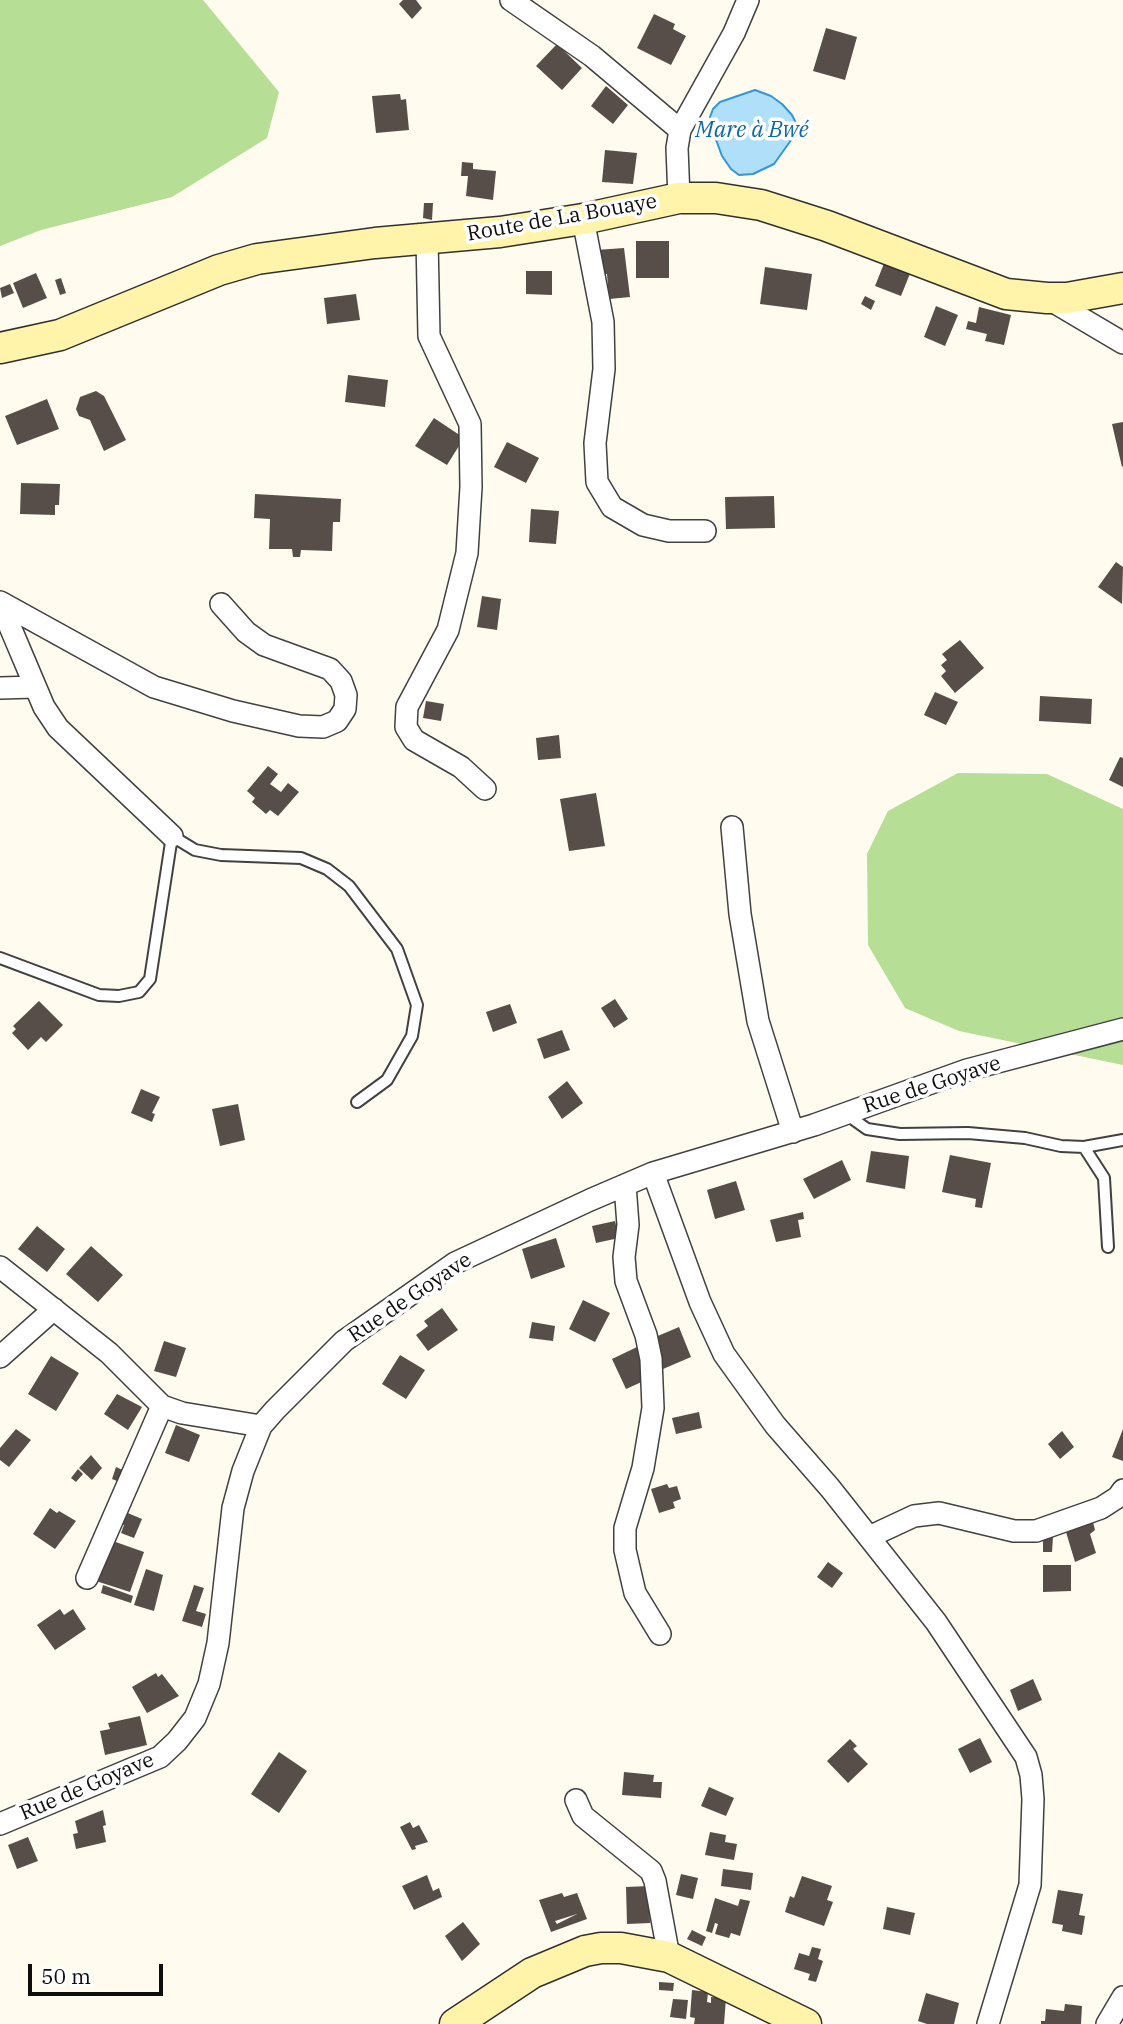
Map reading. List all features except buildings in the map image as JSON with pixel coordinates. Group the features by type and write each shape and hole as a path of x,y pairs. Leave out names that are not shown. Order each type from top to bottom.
{"main road":[{"name":"Route de La Bouaye","path":"0,348 60,335 219,270 257,259 375,243 500,232 583,219 680,198 716,198 761,205 827,226 1006,294 1047,298 1123,288"},
{"path":"454,2024 532,1973 585,1951 601,1948 621,1948 669,1957 806,2024"}],"street":[{"path":"511,0 592,56 680,130"},
{"path":"680,198 677,148 680,130 734,33 748,0"},
{"path":"583,219 603,322 604,369 594,443 597,482 612,507 643,525 669,531 705,531"},
{"path":"427,239 429,336 470,424 471,487 467,553 448,630 407,707 406,727 414,740 461,767 485,789"},
{"path":"1047,298 1123,343"},
{"path":"0,603 154,687 233,711 299,726 323,727 337,721 345,709 346,695 341,681 330,669 264,645 246,632 221,604"},
{"path":"0,603 35,688 58,728 172,836"},
{"path":"0,688 35,688"},
{"path":"732,827 740,914 758,1021 793,1132"},
{"name":"Rue de Goyave","path":"0,1824 160,1757 195,1718 209,1684 218,1643 233,1508 243,1471 261,1426 344,1341 455,1264 653,1173 793,1132 967,1070 1123,1028"},
{"path":"653,1173 700,1302 724,1354 775,1425 830,1488 936,1622 1026,1757 1033,1800 1030,1885 988,2024"},
{"path":"625,1185 628,1225 624,1257 626,1281 646,1335 651,1359 653,1408 643,1468 625,1528 625,1550 635,1593 660,1634"},
{"path":"0,1267 109,1353 162,1406 182,1413 261,1426"},
{"path":"0,1357 54,1308"},
{"path":"87,1578 162,1406"},
{"path":"869,1537 914,1516 939,1513 1014,1531 1037,1531 1101,1508 1118,1497 1123,1490"},
{"path":"576,1800 583,1816 651,1871 656,1881 669,1957"},
{"path":"1107,2024 1123,1997"}],"lane":[{"path":"0,958 99,995 120,996 139,992 150,979 172,836 195,850 221,855 301,858 327,869 349,886 397,949 417,1004 412,1036 387,1080 356,1102"},
{"path":"846,1114 867,1129 900,1134 968,1133 1084,1147 1123,1139"},
{"path":"1084,1147 1104,1178 1108,1247"}],"green space":[{"path":"0,0 203,0 279,92 267,138 172,197 41,230 0,246"},
{"path":"958,773 1047,774 1123,809 1123,1065 959,1031 905,1008 868,945 867,854 888,811"}],"water":[{"name":"Mare à Bwé","path":"755,90 782,104 799,129 774,164 753,174 739,175 722,156 710,117 720,102"}]}
